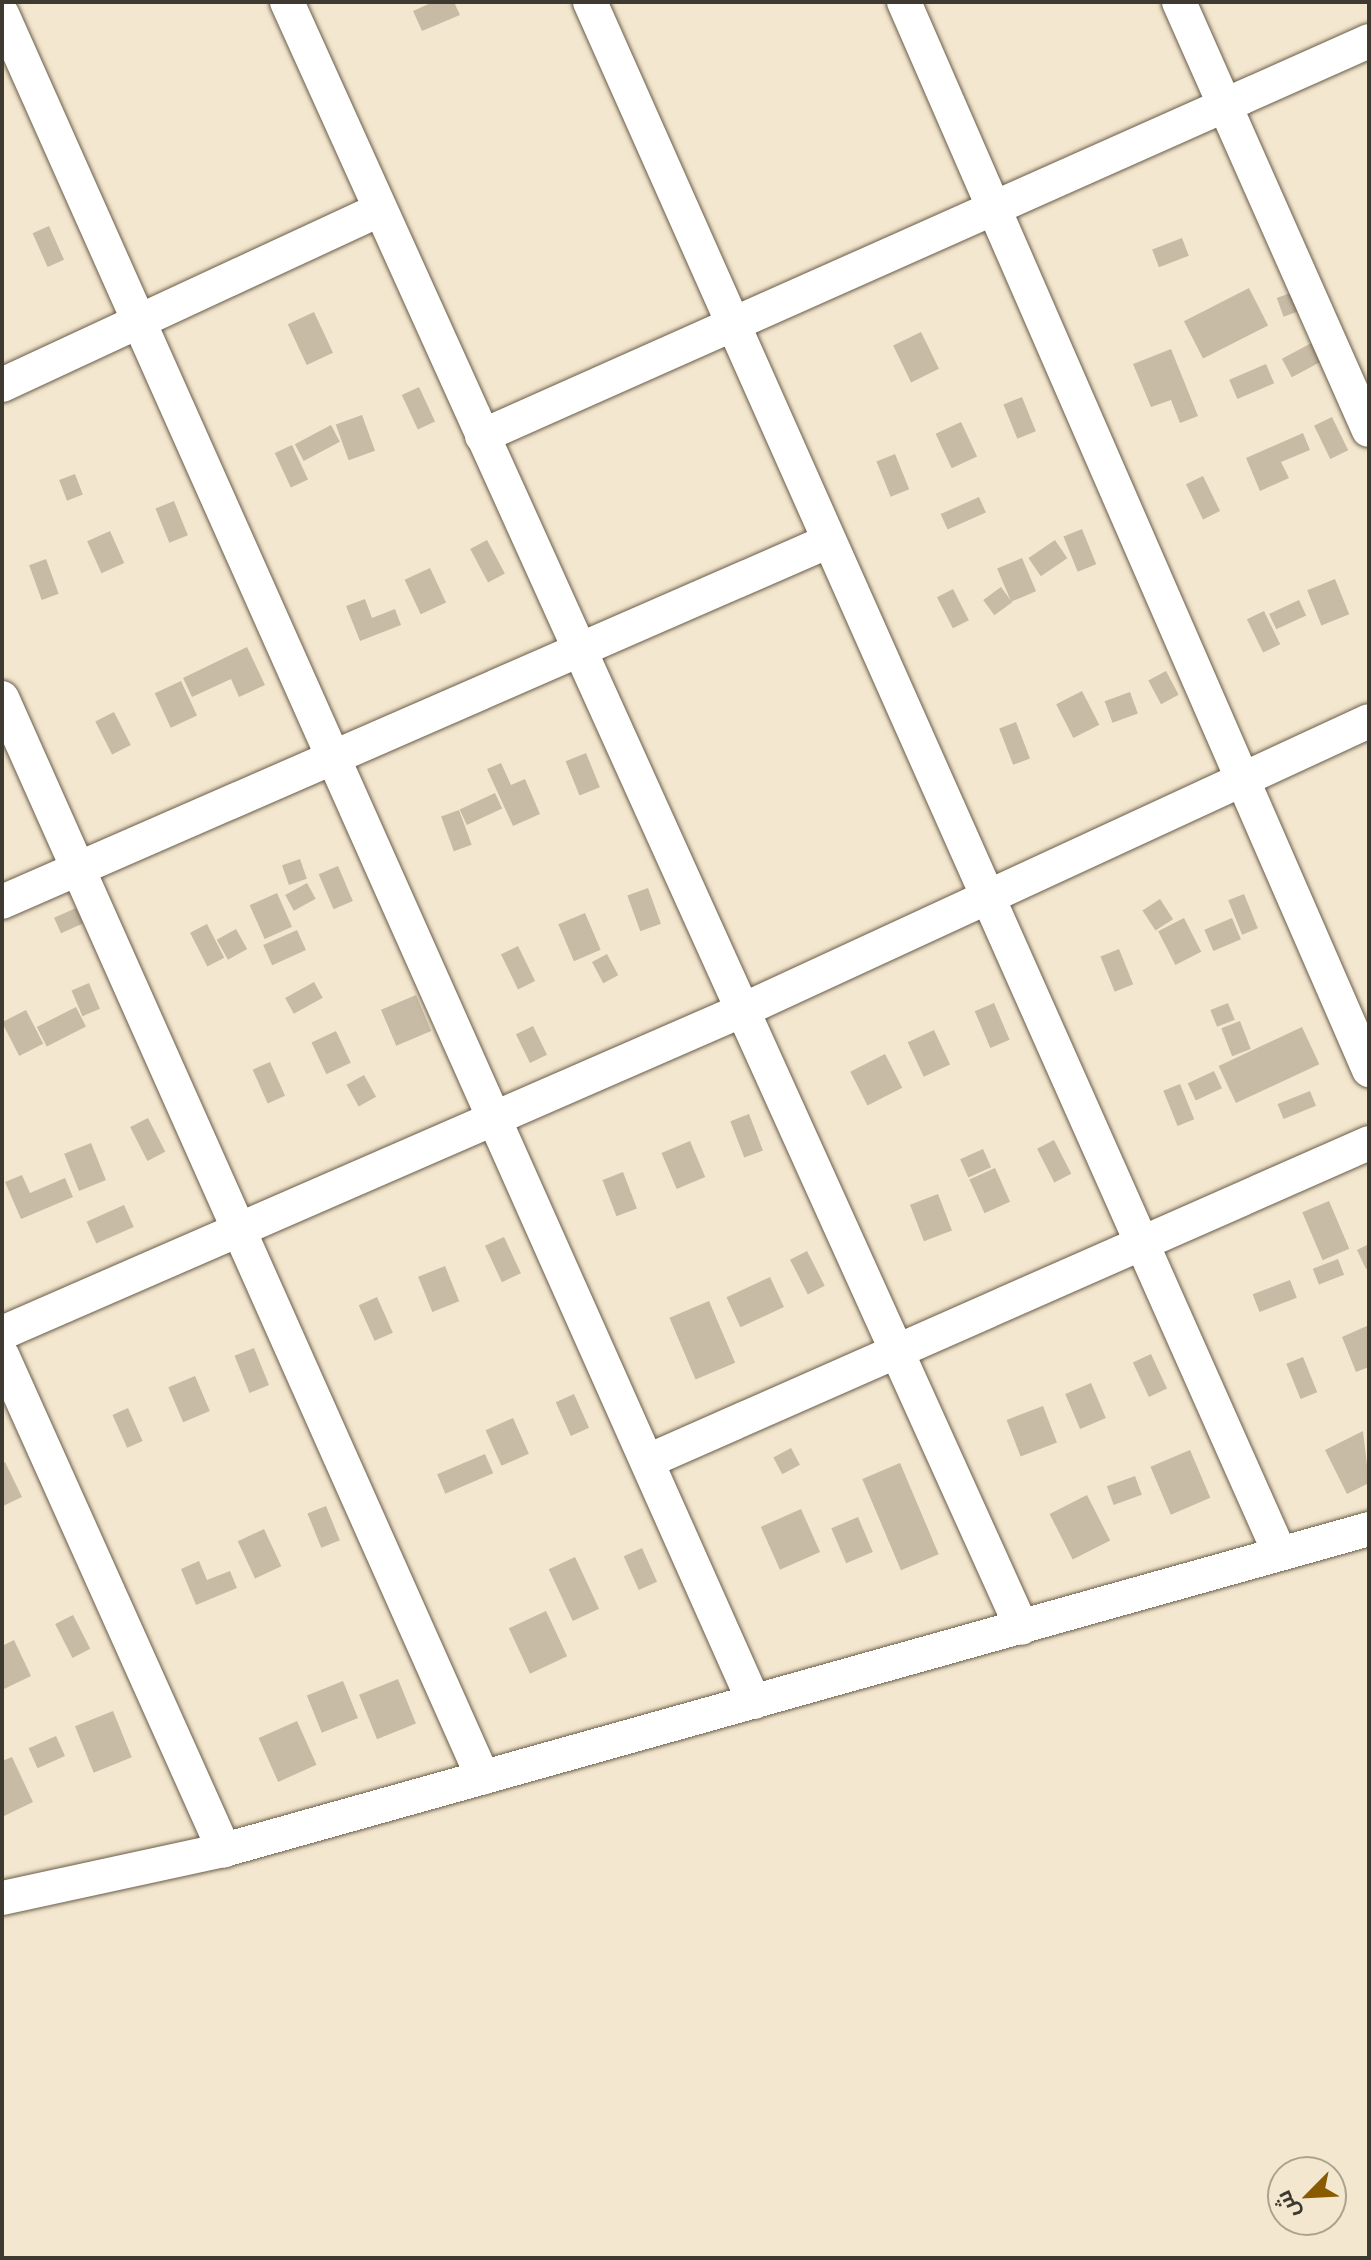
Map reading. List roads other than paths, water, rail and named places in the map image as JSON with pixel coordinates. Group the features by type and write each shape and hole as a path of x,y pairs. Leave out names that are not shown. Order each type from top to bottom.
{"street":[{"path":"287,2 1022,1628"},
{"path":"590,2 1279,1552"},
{"path":"904,2 997,205 1369,1070"},
{"path":"1179,2 1369,430"},
{"path":"2,14 754,1702"},
{"path":"482,436 732,322 1369,41"},
{"path":"2,385 379,210"},
{"path":"2,902 829,541"},
{"path":"2,698 243,1229 483,1778"},
{"path":"2,1333 743,1010 1369,721"},
{"path":"648,1461 1144,1248 1369,1143"},
{"path":"2,1355 224,1850"},
{"path":"2,1898 224,1850 1369,1529"}]}
